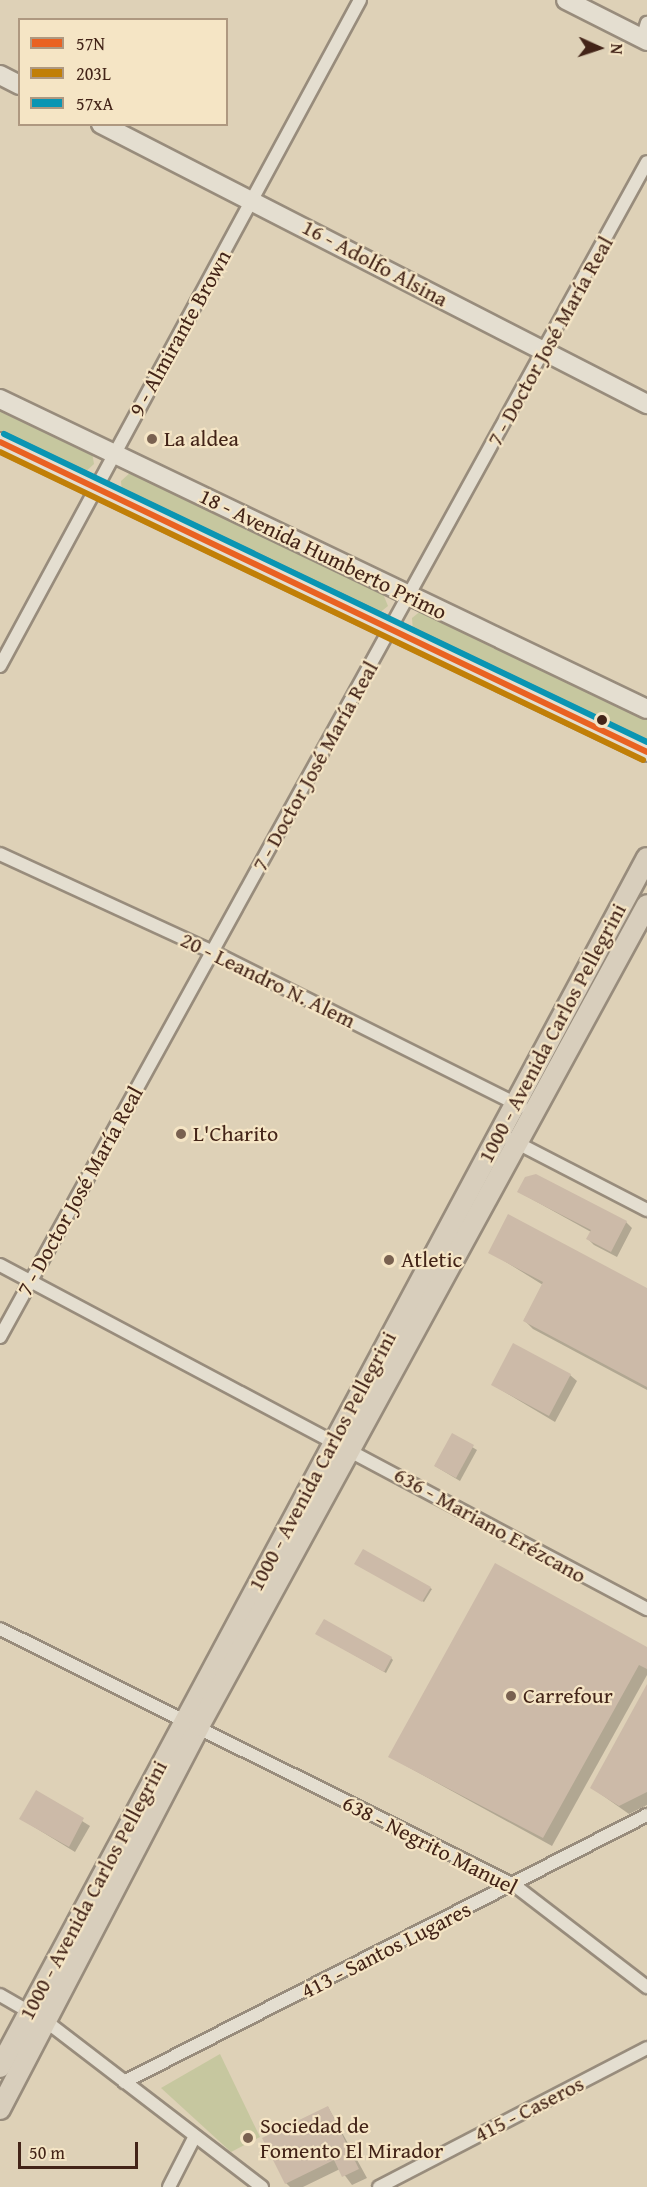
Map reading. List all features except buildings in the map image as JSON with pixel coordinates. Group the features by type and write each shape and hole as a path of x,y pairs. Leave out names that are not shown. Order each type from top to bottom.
{"main road":[{"path":"566,0 645,34"},
{"path":"0,75 18,84"},
{"name":"16 - Adolfo Alsina","path":"105,126 255,199 545,353 647,404"},
{"name":"18 - Avenida Humberto Primo","path":"0,399 647,709"},
{"name":"18 - Avenida Humberto Primo","path":"0,442 647,752"},
{"name":"1000 - Avenida Carlos Pellegrini","path":"0,2067 191,1723 342,1443 513,1102 647,858"},
{"name":"1000 - Avenida Carlos Pellegrini","path":"342,1443 518,1143 533,1111 647,905"},
{"name":"1000 - Avenida Carlos Pellegrini","path":"0,2109 47,2022 191,1723"}],"street":[{"name":"9 - Almirante Brown","path":"0,666 113,454 255,199 360,0"},
{"name":"7 - Doctor José María Real","path":"0,1337 211,951 545,353 647,162"},
{"name":"20 - Leandro N. Alem","path":"0,854 211,951 533,1111"},
{"path":"498,1133 647,1210"},
{"name":"636 - Mariano Erézcano","path":"0,1265 342,1443 647,1609"},
{"name":"638 - Negrito Manuel","path":"0,1629 514,1885 647,1987"},
{"name":"413 - Santos Lugares","path":"124,2082 514,1885 647,1815"},
{"path":"0,1995 47,2022 262,2187"},
{"name":"415 - Caseros","path":"379,2187 647,2048"},
{"path":"169,2187 195,2136"}],"green space":[{"path":"0,407 92,452 94,464 84,473 0,435"},
{"path":"131,472 381,589 388,606 378,614 122,493 121,481"},
{"path":"422,610 647,715 647,744 413,631 412,618"},
{"path":"220,2054 260,2137 231,2152 161,2088"}],"transit line":[{"name":"57xA","path":"4,434 647,742"},
{"name":"57N","path":"0,442 647,752"},
{"name":"203L","path":"0,452 643,760"}],"place":[{"name":"La aldea","path":"152,439"},
{"name":"L'Charito","path":"181,1134"},
{"name":"Atletic","path":"389,1260"},
{"name":"Carrefour","path":"511,1696"},
{"name":"Sociedad de Fomento El Mirador","path":"248,2138"}]}
